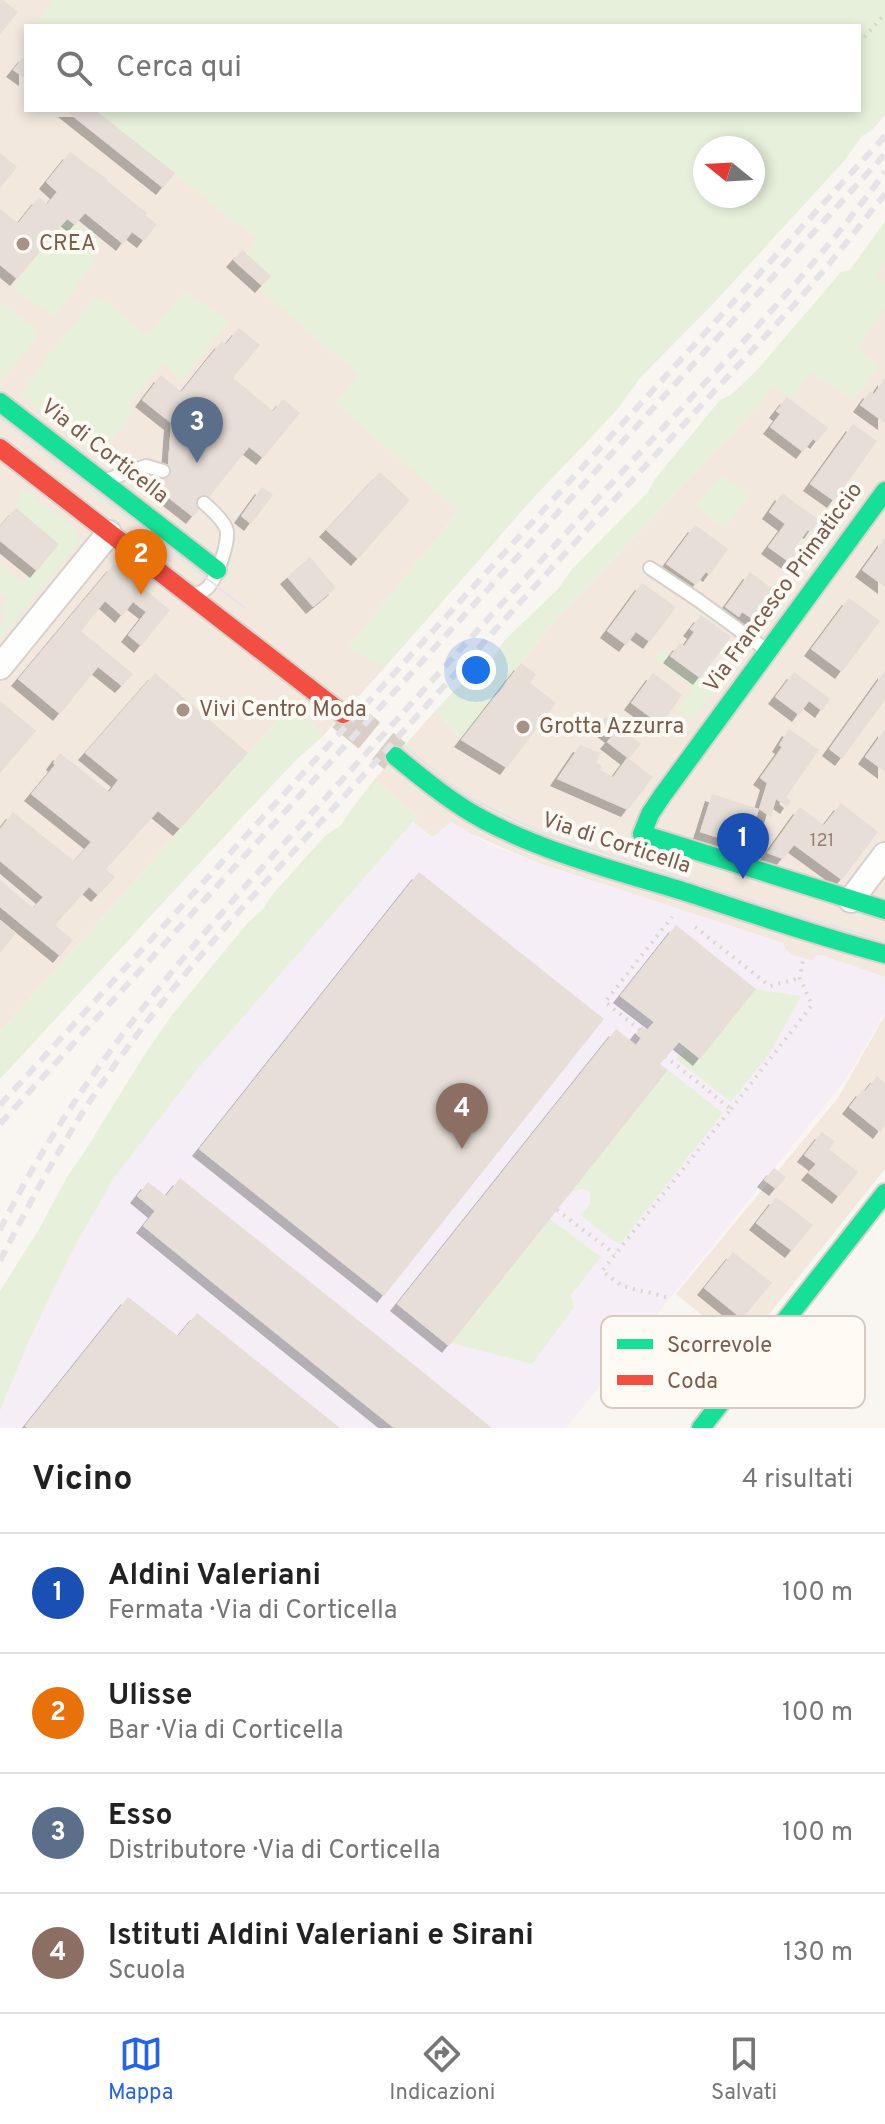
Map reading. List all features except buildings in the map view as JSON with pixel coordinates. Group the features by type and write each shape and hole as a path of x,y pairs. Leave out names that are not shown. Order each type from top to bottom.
{"main road":[{"name":"Via di Corticella","path":"0,402 217,570"},
{"path":"0,448 343,714"},
{"path":"108,486 118,500 118,511 109,533"},
{"name":"Via Francesco Primaticcio","path":"642,834 662,796 885,491"},
{"name":"Via di Corticella","path":"395,756 453,802 530,841 885,954"},
{"name":"Via di Corticella","path":"642,834 885,910"},
{"path":"787,1316 885,1193"},
{"path":"701,1428 716,1408"}],"street":[{"path":"0,667 109,533"},
{"path":"851,900 885,855"}],"lane":[{"path":"108,486 146,466 163,471"},
{"path":"191,597 206,589 217,570 228,538 226,528 204,503"},
{"path":"650,568 768,651"}],"path":[{"path":"861,41 885,14"},
{"path":"640,1030 605,1002 675,914 681,916"},
{"path":"692,924 770,986 800,978"},
{"path":"666,1297 622,1286 602,1271 812,1005 800,978 803,958"},
{"path":"666,1057 731,1109"},
{"path":"557,1210 615,1254"}],"shaded area":[{"path":"0,0 885,0 861,24 24,24 24,112 852,112 765,200 765,136 693,136 693,208 757,208 459,511 349,646 385,667 322,737 295,701 0,1032"},
{"path":"885,261 885,977 821,955 811,961 793,955 782,943 535,862 474,835 432,837 413,822 418,816 374,780 436,710 461,740 556,619 732,434"},
{"path":"413,822 432,837 451,822 491,845 535,862 783,943 793,955 811,961 821,955 885,977 885,1013 846,1079 656,1316 601,1316 601,1384 566,1428 0,1428 0,1411 70,1255 114,1178 196,1071"},
{"path":"885,1015 885,1169 768,1316 703,1316 676,1294 838,1098"}],"green space":[{"path":"54,0 885,0 885,115 862,136 844,161 712,305 640,378 617,410 535,496 385,667 348,647 459,511 335,403 359,375 259,289 271,276 246,253 256,239 97,112 861,112 861,24 36,24"},
{"path":"67,219 103,243 92,256 95,261 54,317 13,287"},
{"path":"885,221 885,261 875,274 885,282 885,308 860,344 862,351 879,365 853,401 812,372 790,399 774,387 556,619 461,740 436,710 457,688 487,667 505,640 558,589 572,569 648,492 655,479 720,400 732,394 758,369 841,272 850,270"},
{"path":"184,291 229,321 182,380 163,362 129,405 134,411 107,446 100,440 92,451 20,395 98,296 147,336"},
{"path":"0,301 40,333 2,381 0,379"},
{"path":"722,475 747,494 747,499 724,529 695,506"},
{"path":"22,488 75,529 78,543 0,638 0,626 7,617 1,610 9,599 0,591 0,564 17,579 24,581 37,571 59,544 16,508"},
{"path":"661,649 700,678 711,665 728,673 693,721 678,710 693,688 654,659"},
{"path":"295,701 322,737 245,814 0,1079 0,1032"},
{"path":"374,780 418,816 196,1071 114,1178 70,1255 0,1411 0,1291 67,1177 172,1015 271,896 326,835 340,826"},
{"path":"756,989 801,996 769,1054 731,1102 676,1059 686,1048 700,1058"},
{"path":"668,1070 723,1113 619,1245 580,1215 590,1205 590,1192 582,1189 571,1192"},
{"path":"550,1219 601,1257 571,1295 574,1307 532,1364 451,1343"}],"tunnel":[{"path":"343,714 395,756"}],"tram line":[{"path":"0,418 245,608"},
{"path":"404,746 474,800 540,832 885,941"}],"railway":[{"path":"0,1105 885,136"},
{"path":"0,1124 885,154"},
{"path":"0,1230 67,1114 105,1059 187,954 516,588 764,319 885,172"},
{"path":"0,1261 82,1113 176,985 277,870 795,304 885,194"}],"traffic: fast":[{"path":"0,402 217,570"},
{"path":"885,491 662,796 642,834 885,910"},
{"path":"395,756 461,806 534,843 586,862 885,954"},
{"path":"789,1316 885,1193"},
{"path":"701,1428 717,1408"}],"traffic: jam":[{"path":"0,448 343,714"}],"place":[{"name":"CREA","path":"23,244"},
{"name":"Esso","path":"197,463"},
{"name":"Ulisse","path":"141,595"},
{"name":"Vivi Centro Moda","path":"183,710"},
{"name":"Grotta Azzurra","path":"523,727"},
{"name":"Aldini Valeriani","path":"743,879"},
{"name":"Istituti Aldini Valeriani e Sirani","path":"462,1149"}]}
